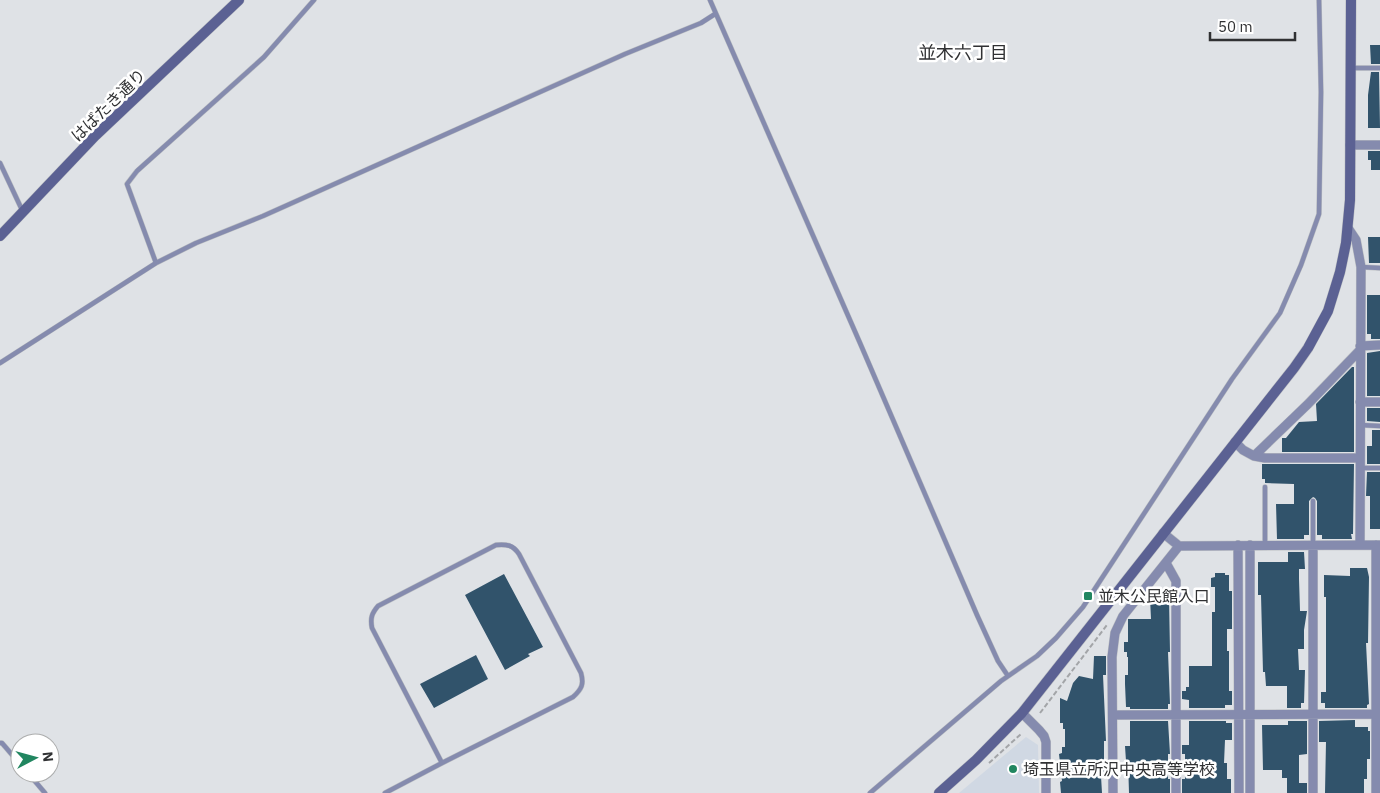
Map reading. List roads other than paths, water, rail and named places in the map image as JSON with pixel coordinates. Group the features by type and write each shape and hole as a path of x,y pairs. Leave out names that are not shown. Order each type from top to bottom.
{"street":[{"name":"はばたき通り","path":"0,236 95,136 240,0"},
{"path":"939,793 976,760 1022,713 1294,368 1318,330 1334,294 1348,228 1350,0"},
{"path":"1350,146 1380,145"},
{"path":"1348,228 1356,240 1361,267 1360,545"},
{"path":"1254,456 1308,404 1360,348 1380,345"},
{"path":"1360,402 1380,402"},
{"path":"1235,442 1243,450 1254,456 1265,458 1360,458"},
{"path":"1163,533 1179,546 1378,546 1376,793"},
{"path":"1238,545 1239,793"},
{"path":"1250,545 1250,793"},
{"path":"1313,545 1313,793"},
{"path":"1113,793 1112,656 1115,633 1123,616 1179,546"},
{"path":"1166,562 1176,581 1176,793"},
{"path":"1022,713 1039,730 1046,742 1046,793"},
{"path":"1113,714 1378,714"}],"lane":[{"path":"156,263 127,184 137,171 264,56 314,0"},
{"path":"710,0 977,615 998,661 1008,676"},
{"path":"870,793 1008,676 1038,656 1083,607 1232,379 1280,313 1301,265 1319,214 1321,92 1319,0"},
{"path":"0,363 156,263 212,235 254,219 626,54 701,23 715,14"},
{"path":"1350,68 1380,68"},
{"path":"0,163 23,212"},
{"path":"1361,267 1380,268"},
{"path":"1360,426 1380,426"},
{"path":"1360,468 1380,468"},
{"path":"1265,487 1265,545"},
{"path":"1313,501 1313,545"},
{"path":"385,793 574,697 580,691 583,682 581,673 519,554 514,547 506,544 496,545 378,606 372,612 370,620 372,628 442,763"},
{"path":"0,743 10,752"},
{"path":"36,783 45,793"}],"place":[{"name":"並木公民館入口","path":"1088,596"},
{"name":"埼玉県立所沢中央高等学校","path":"1013,769"}],"district":[{"name":"並木六丁目","path":"963,53"}]}
